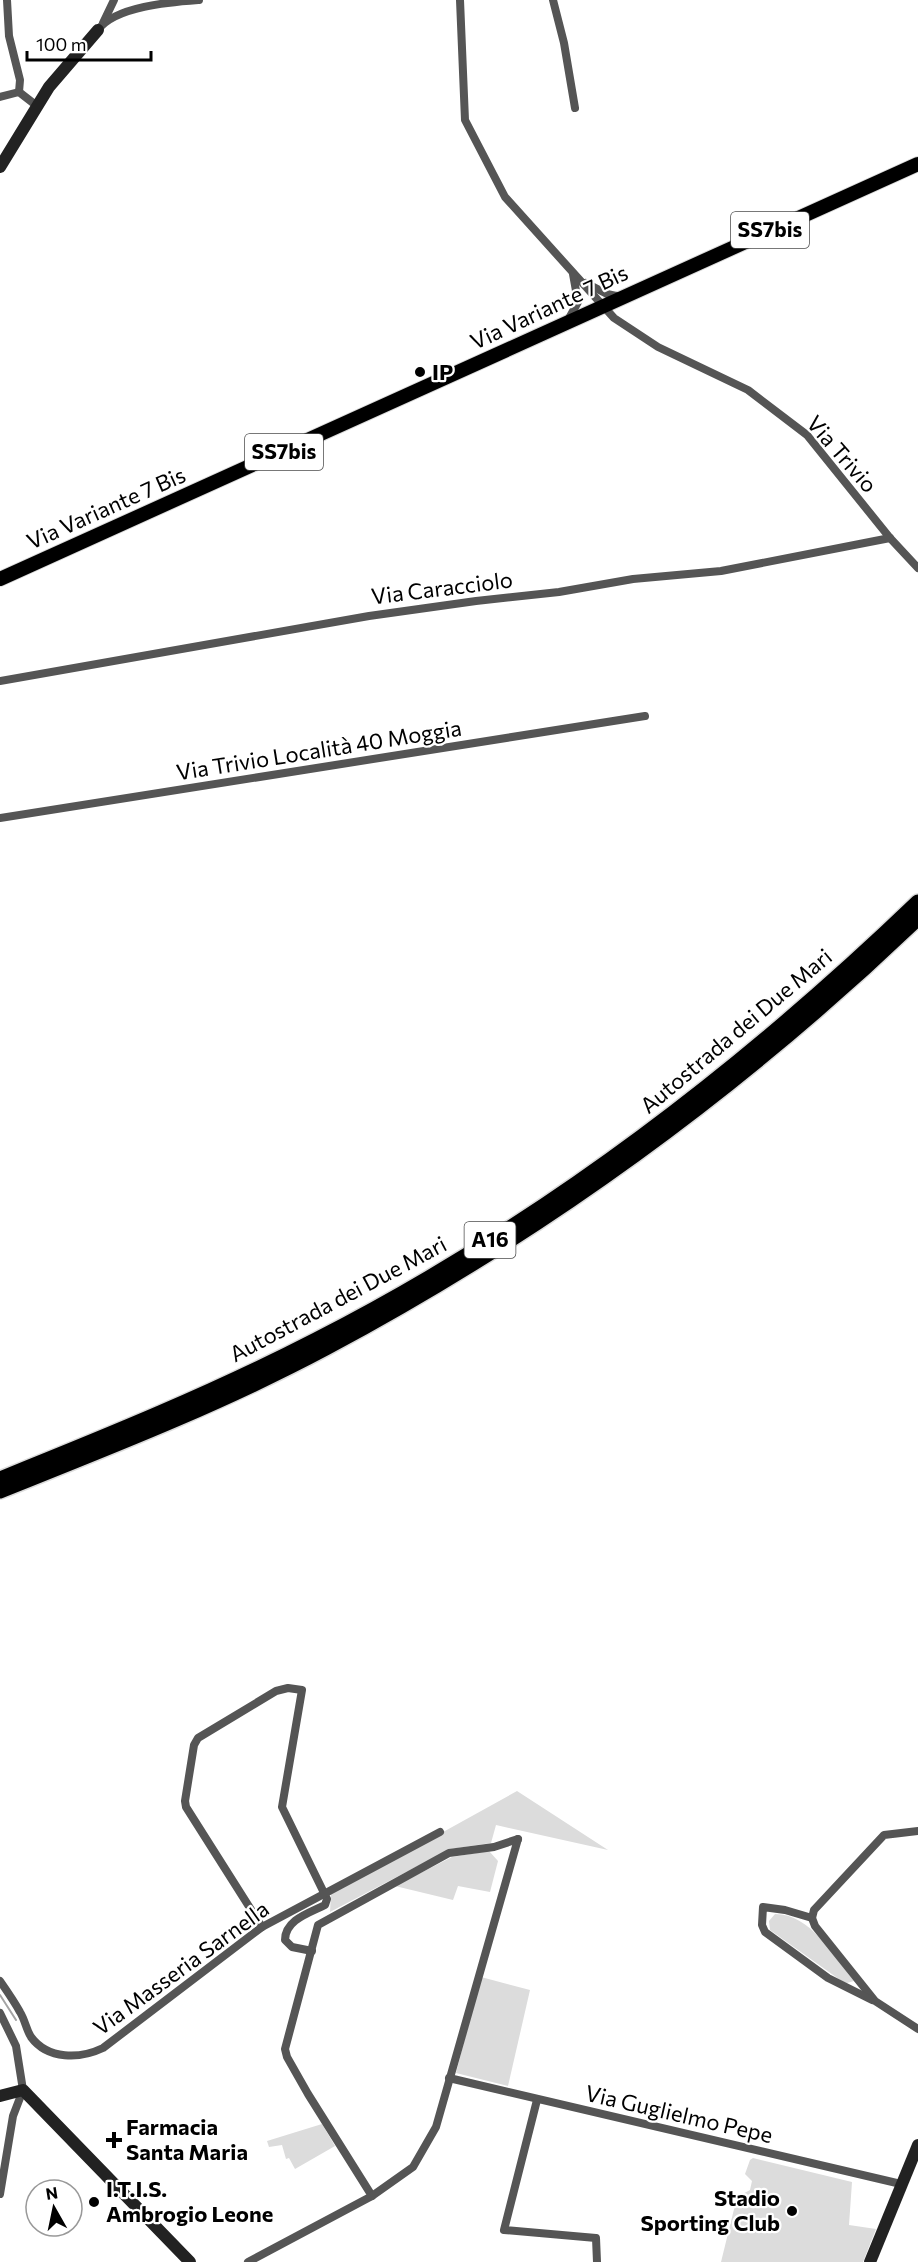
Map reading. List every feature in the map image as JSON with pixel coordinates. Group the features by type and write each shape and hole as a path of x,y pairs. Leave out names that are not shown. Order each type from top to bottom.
{"highway":[{"name":"Autostrada dei Due Mari","path":"0,1479 144,1421 261,1368 385,1303 513,1226 636,1142 746,1056 828,987 918,902"},
{"name":"Autostrada dei Due Mari","path":"0,1491 168,1423 266,1378 390,1313 519,1236 643,1151 736,1079 818,1010 918,918"}],"main road":[{"name":"Via Variante 7 Bis","path":"0,579 918,164"}],"street":[{"path":"7,0 9,36 20,80 19,92"},
{"path":"0,166 49,87 100,26 114,0"},
{"path":"100,26 146,6 199,0"},
{"name":"Via Trivio","path":"460,0 465,120 505,197 614,318 658,347 748,390 807,435 890,538 918,568"},
{"path":"553,0 564,43 575,108"},
{"path":"0,97 19,92"},
{"path":"19,92 37,106"},
{"path":"575,276 607,294 622,297"},
{"path":"567,322 578,302 575,276"},
{"name":"Via Caracciolo","path":"0,681 369,616 559,592 633,579 721,571 890,538"},
{"name":"Via Trivio Località 40 Moggia","path":"0,818 645,716"},
{"path":"262,1928 186,1807 185,1801 194,1745 198,1738 276,1691 288,1688 302,1690 282,1807 326,1893 325,1905 289,1924 285,1931 285,1940 292,1947 312,1951"},
{"path":"874,2001 814,1926 812,1918 814,1910 884,1835 918,1831"},
{"name":"Via Masseria Sarnella","path":"0,1981 20,2011 31,2037 40,2047 66,2056 90,2054 103,2048 262,1928 440,1832"},
{"path":"248,2262 372,2196 413,2167 420,2158 436,2127 518,1839 494,1847 449,1853 318,1925 285,2049 287,2057 308,2094 372,2196"},
{"path":"812,1918 785,1910 763,1907 762,1925 765,1932 828,1978 874,2001 918,2029"},
{"path":"0,2013 10,2031 18,2055 23,2090 13,2116 0,2194"},
{"path":"10,2031 24,2024"},
{"name":"Via Guglielmo Pepe","path":"449,2078 901,2184"},
{"path":"0,2096 23,2090"},
{"path":"23,2090 190,2262"},
{"path":"537,2100 504,2230 596,2238 597,2262"},
{"path":"870,2262 918,2145"}],"shaded area":[{"path":"517,1791 608,1850 496,1825 491,1843 450,1849 330,1912 331,1894"},
{"path":"489,1851 498,1861 490,1892 458,1886 453,1900 395,1886 452,1857"},
{"path":"775,1914 800,1921 810,1929 820,1938 854,1981 843,1982 770,1930 769,1921"},
{"path":"481,1977 530,1990 508,2086 456,2073"},
{"path":"322,2124 335,2146 295,2169 289,2158 286,2159 282,2145 269,2147 267,2141"},
{"name":"Stadio Sporting Club","path":"753,2158 852,2182 849,2225 876,2229 863,2262 721,2262 737,2197 750,2190 752,2181 745,2174"}],"waterway":[{"path":"0,1995 16,2020"}],"place":[{"name":"IP","path":"420,372"},
{"name":"Farmacia Santa Maria","path":"114,2140"},
{"name":"I.T.I.S. Ambrogio Leone","path":"94,2202"},
{"name":"Stadio Sporting Club","path":"792,2211"}]}
